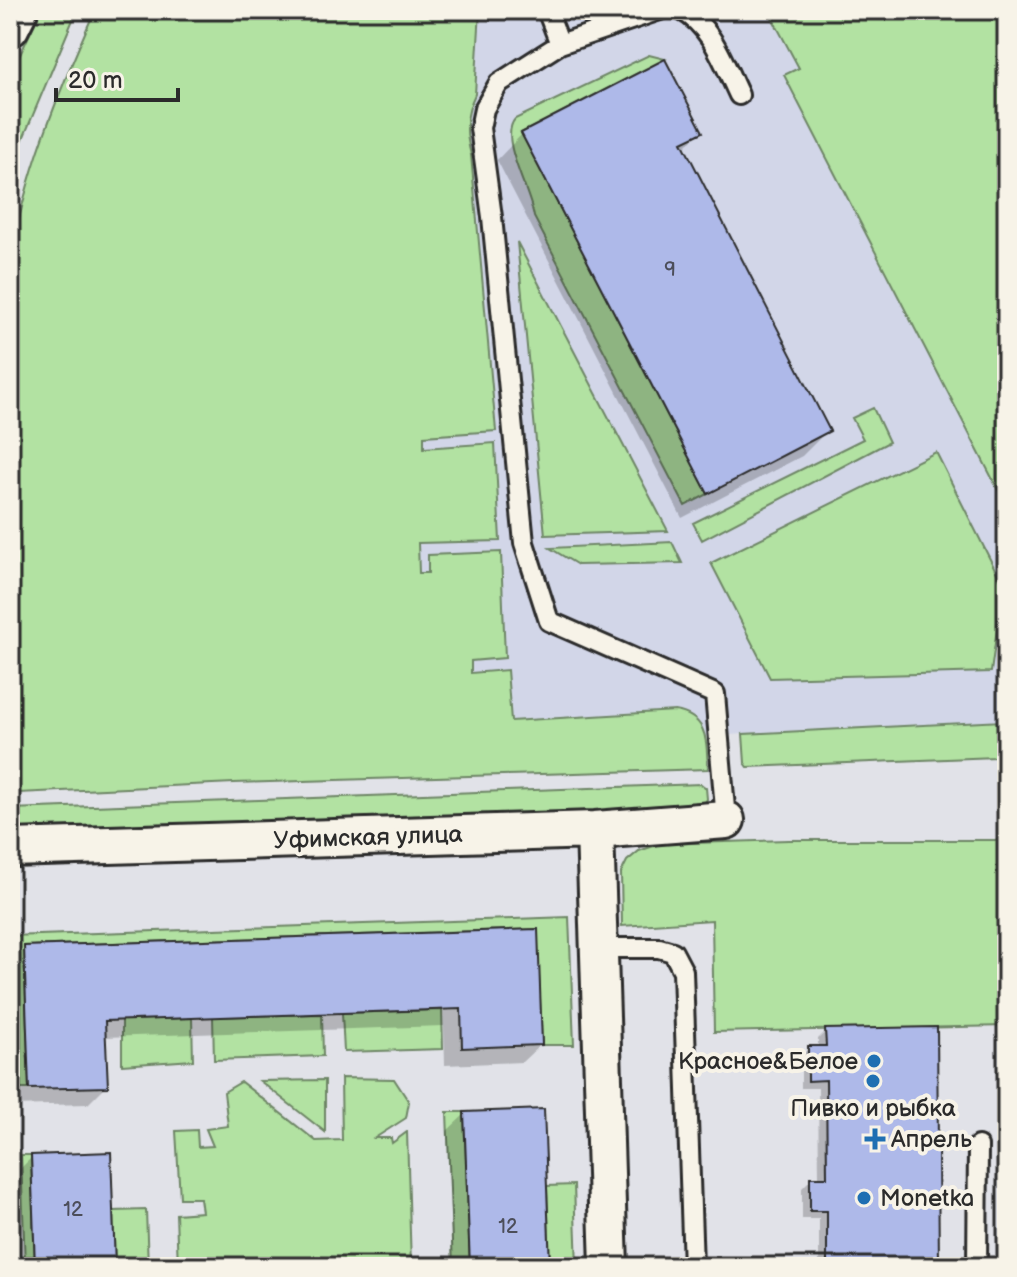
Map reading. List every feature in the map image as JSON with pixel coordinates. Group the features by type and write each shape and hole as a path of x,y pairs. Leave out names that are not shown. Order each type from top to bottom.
{"street":[{"path":"10,28 19,10"},
{"name":"Уфимская улица","path":"10,848 595,830 726,820"},
{"path":"595,830 609,1267"}],"lane":[{"path":"547,10 560,44"},
{"path":"660,10 560,44 499,83 484,109 480,128 492,217 524,543 549,621 715,694 726,820"},
{"path":"681,10 695,18 708,34 739,95"},
{"path":"597,948 659,948 673,952 683,971 693,1267"},
{"path":"977,1267 978,1146"}],"shaded area":[{"path":"346,10 787,10 1007,435 1007,721 706,736 231,752"}],"green space":[{"path":"41,10 77,10 17,153 10,182 10,76"},
{"path":"95,10 480,10 475,94 469,109 467,131 496,431 424,436 424,448 495,443 500,541 418,543 419,573 428,573 428,555 501,552 505,658 471,661 471,673 507,670 511,721 675,711 694,719 704,732 708,769 234,783 18,793 10,789 10,264 34,166 56,103"},
{"path":"768,10 1007,10 1007,507 784,75 799,68"},
{"path":"649,55 665,59 521,133 708,494 685,506 534,217 510,139 515,119"},
{"path":"517,242 668,531 545,535"},
{"path":"873,408 889,442 702,540 693,523 863,439 852,418"},
{"path":"936,452 1003,585 991,672 770,678 711,563"},
{"path":"672,542 682,563 578,565 550,548"},
{"path":"1003,721 1004,745 996,757 748,767 745,763 743,734"},
{"path":"701,784 706,788 707,799 701,809 10,831 11,809"},
{"path":"789,840 1007,840 1007,1026 714,1032 712,920 622,926 621,873 627,861 639,851 660,844"},
{"path":"569,917 574,1045 542,1045 537,929 24,946 29,1089 15,1089 10,936"},
{"path":"442,1010 443,1049 344,1052 342,1013"},
{"path":"322,1014 323,1056 214,1060 213,1017"},
{"path":"192,1018 193,1060 122,1065 122,1020"},
{"path":"341,1078 394,1079 409,1102 406,1118 375,1138 391,1138 392,1143 407,1132 411,1267 178,1267 176,1214 202,1212 200,1198 180,1198 176,1131 197,1130 198,1147 213,1146 206,1129 228,1126 224,1092 241,1082 316,1141 342,1140"},
{"path":"325,1080 325,1132 260,1081"},
{"path":"447,1112 464,1112 470,1267 453,1267"},
{"path":"21,1155 31,1155 35,1267 25,1267"},
{"path":"574,1185 577,1267 550,1267 547,1186"},
{"path":"146,1210 148,1267 115,1267 113,1211"}],"building":[{"path":"665,59 703,132 682,142 830,431 708,494 521,133"},
{"path":"538,929 542,1045 462,1048 461,1009 105,1021 108,1087 29,1089 24,946"},
{"path":"937,1027 939,1267 827,1267 827,1211 810,1211 810,1177 827,1177 826,1080 808,1081 808,1046 826,1046 825,1029"},
{"path":"544,1109 550,1267 470,1267 464,1112"},
{"path":"111,1152 115,1267 35,1267 31,1155"}],"place":[{"name":"Красное&Белое","path":"874,1061"},
{"name":"Пивко и рыбка","path":"873,1081"},
{"name":"Апрель","path":"875,1139"},
{"name":"Monetka","path":"864,1198"}]}
